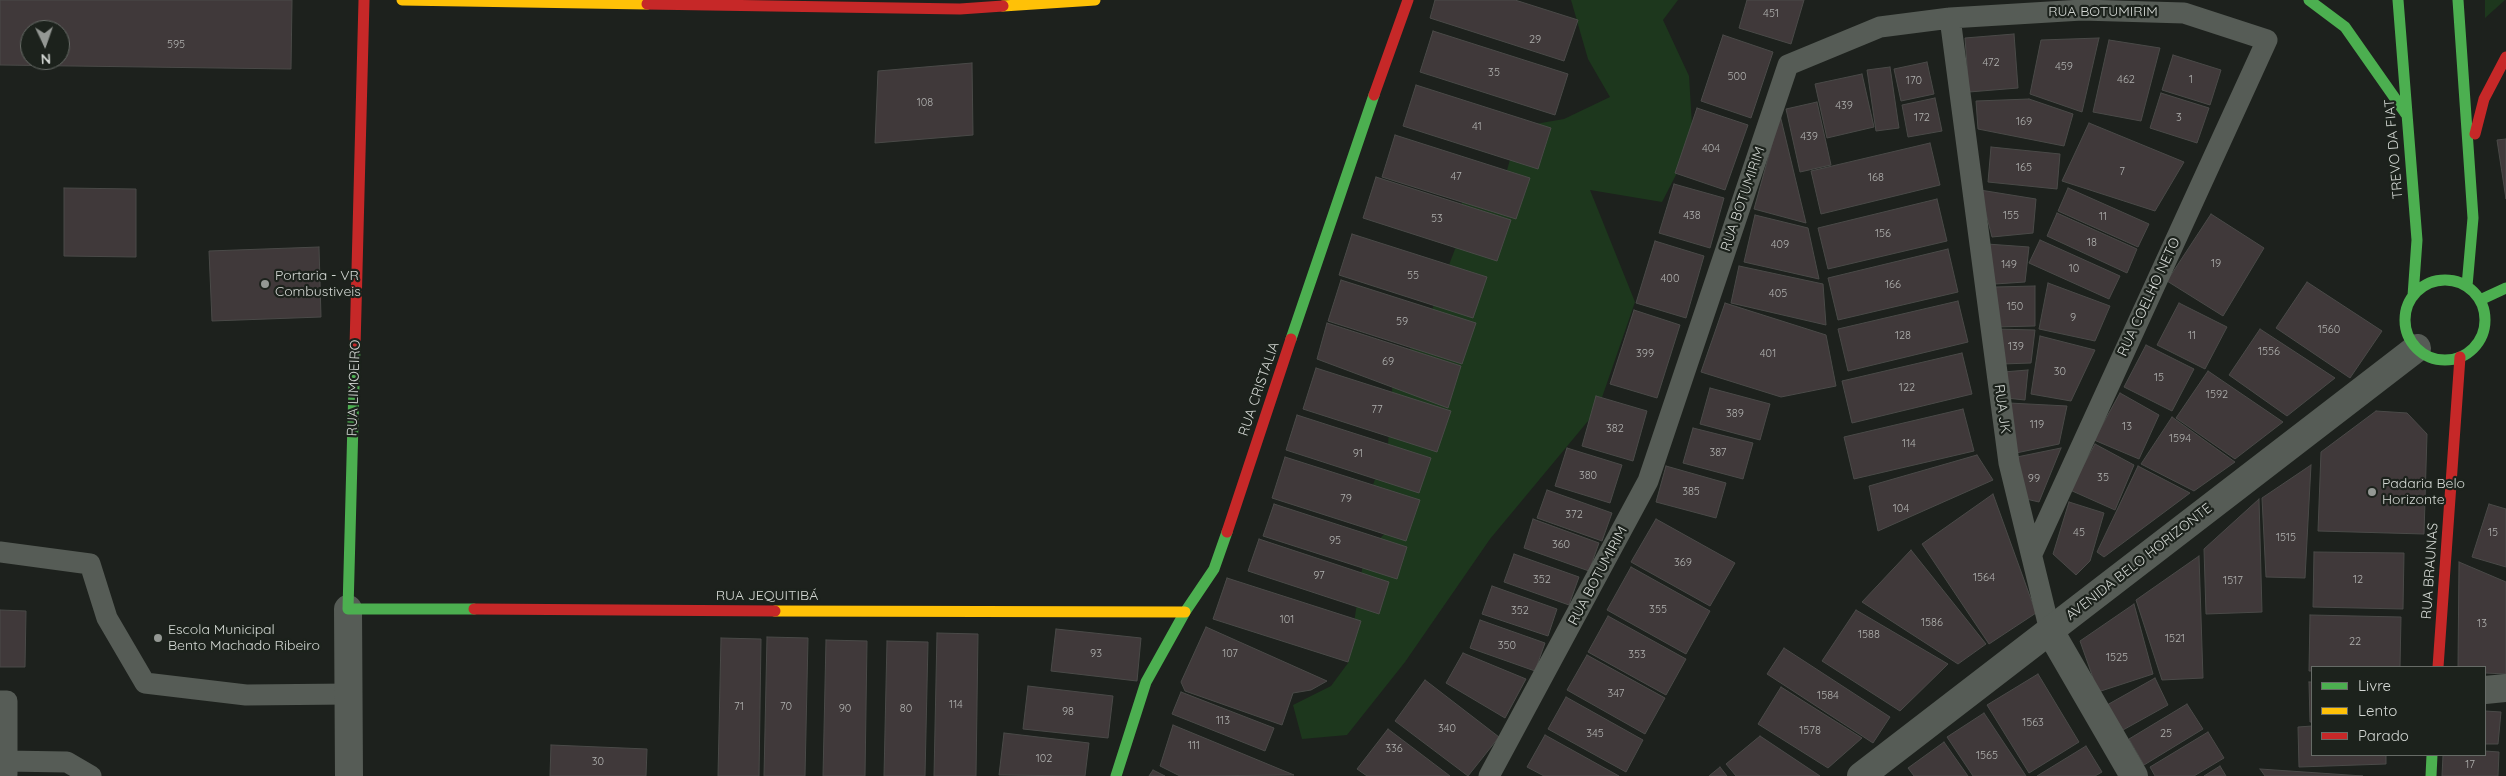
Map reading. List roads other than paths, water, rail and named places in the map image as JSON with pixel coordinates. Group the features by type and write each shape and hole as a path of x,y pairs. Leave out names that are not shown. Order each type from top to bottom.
{"street":[{"name":"RUA LIMOEIRO","path":"349,776 348,609 364,0"},
{"path":"402,0 960,9 1094,0"},
{"name":"RUA CRISTALIA","path":"1116,776 1146,682 1185,612 1214,569 1381,73 1408,0"},
{"path":"2310,0 2345,27 2406,115"},
{"name":"TREVO DA FIAT","path":"2398,0 2417,240 2413,296"},
{"path":"2458,0 2473,218 2467,286"},
{"path":"2469,160 2484,98 2506,57"},
{"path":"2445,280 2467,286 2480,300 2485,322 2483,333 2477,344 2460,357 2436,359 2417,348 2410,339 2405,317 2413,296 2433,282 2445,280"},
{"path":"2480,300 2506,288"},
{"name":"AVENIDA BELO HORIZONTE","path":"1860,776 2417,348"},
{"name":"RUA BRAUNAS","path":"2438,666 2460,357"},
{"name":"RUA JEQUITIBÁ","path":"348,609 1185,612"},
{"name":"RUA JK","path":"2050,631 2134,776"},
{"path":"2486,690 2506,688"},
{"path":"2431,776 2432,756"}],"lane":[{"name":"RUA BOTUMIRIM","path":"1490,776 1648,480 1788,65 1880,27 1950,18 2082,10 2184,13 2267,40"},
{"name":"RUA JK","path":"1950,18 2009,463 2050,631"},
{"name":"RUA COELHO NETO","path":"2032,554 2267,40"},
{"path":"0,552 90,564 107,618 145,683 246,695 348,694"},
{"path":"0,701 7,701 6,769 67,762 91,776"}],"place":[{"name":"Portaria - VR Combustiveis","path":"265,284"},
{"name":"Padaria Belo Horizonte","path":"2372,492"},
{"name":"Escola Municipal Bento Machado Ribeiro","path":"158,638"}]}
